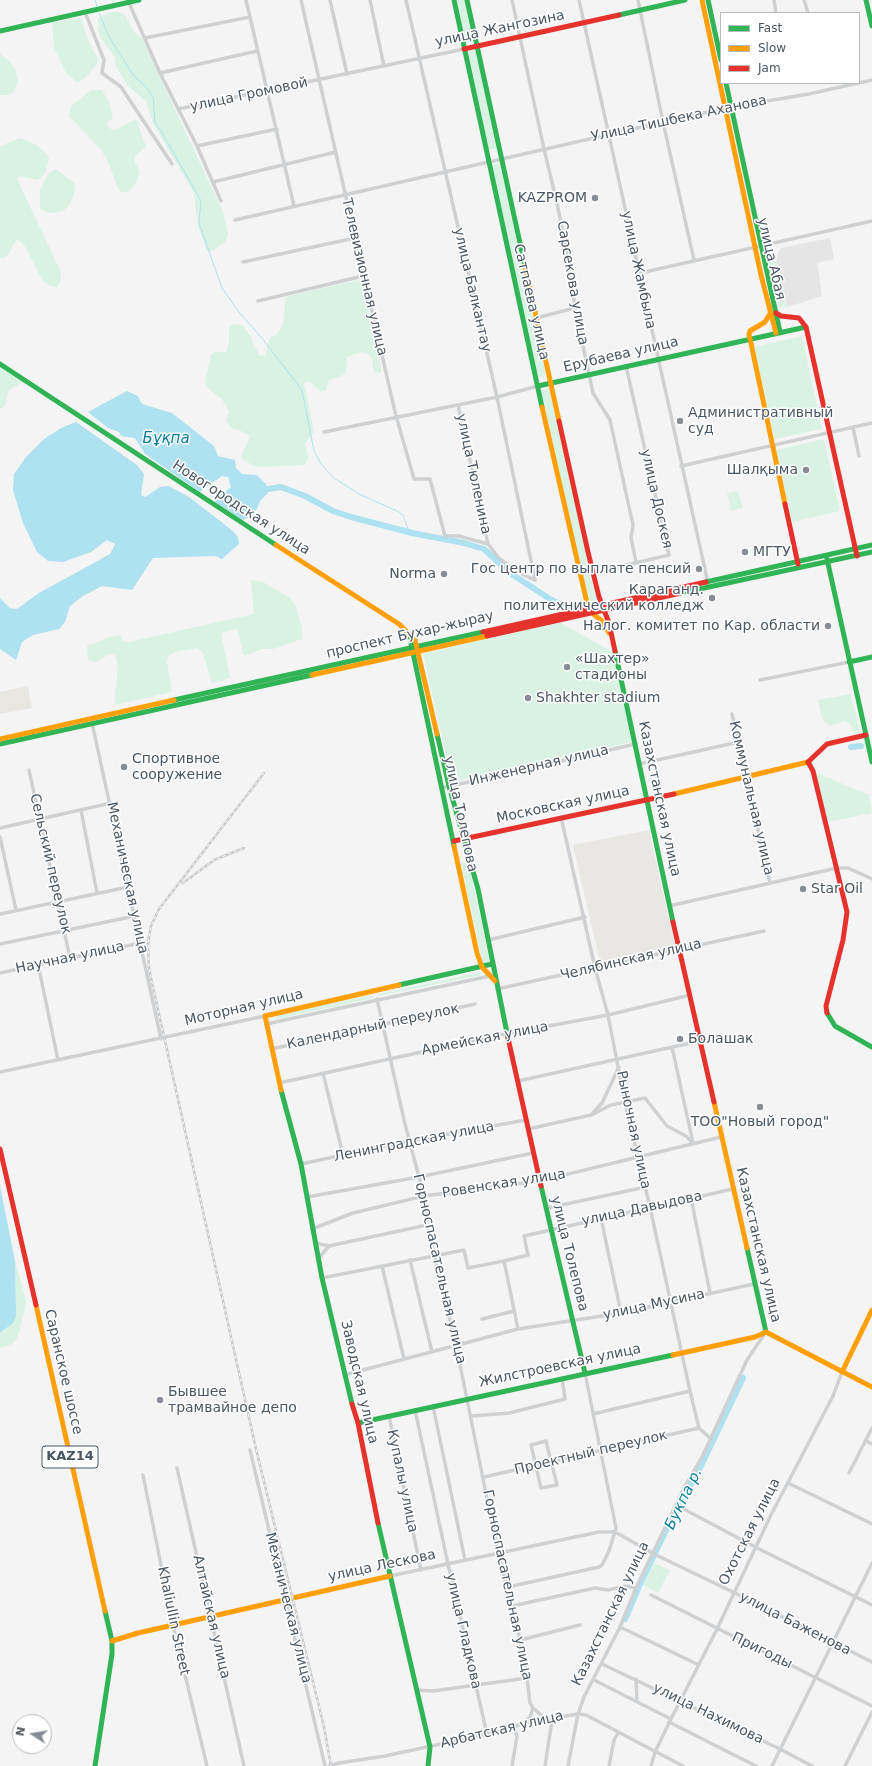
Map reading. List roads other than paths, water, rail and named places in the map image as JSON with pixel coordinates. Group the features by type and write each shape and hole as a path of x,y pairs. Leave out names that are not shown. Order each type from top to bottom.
{"main road":[{"path":"0,31 139,0"},
{"name":"Сатпаева улица","path":"454,0 487,161 588,608"},
{"name":"Сатпаева улица","path":"467,0 593,573 599,597 603,604"},
{"name":"улица Жангозина","path":"464,48 686,0"},
{"name":"улица Абая","path":"702,0 755,247 773,312 781,316 799,318 806,327"},
{"path":"708,0 720,55"},
{"path":"866,0 872,26"},
{"name":"улица Абая","path":"726,84 762,246 773,312 765,322 750,331 749,338"},
{"path":"773,312 778,332"},
{"path":"806,327 828,433 857,556"},
{"name":"Ерубаева улица","path":"538,386 749,338 806,327"},
{"path":"749,338 799,569"},
{"name":"Новогородская улица","path":"0,364 163,472 399,624 412,635 414,646"},
{"name":"проспект Бухар-жырау","path":"263,683 416,653 605,610 798,561 872,545"},
{"name":"проспект Бухар-жырау","path":"0,739 92,721 263,683 414,646 603,604 708,584 799,569 872,552"},
{"path":"826,555 872,762"},
{"name":"Казахстанская улица","path":"603,604 636,744 669,906 766,1332"},
{"path":"588,608 602,621 611,637"},
{"name":"улица Толепова","path":"414,646 449,786 478,889 492,964 491,976"},
{"name":"улица Толепова","path":"416,653 442,788 477,953 482,967 495,981 539,1181 547,1208 585,1373"},
{"path":"849,662 872,657"},
{"name":"проспект Бухар-жырау","path":"0,744 92,721"},
{"path":"866,735 827,744 821,748 808,762 813,771 837,868 845,902 847,920 842,946 828,998 826,1014 835,1026 872,1047"},
{"name":"Московская улица","path":"454,841 561,817 647,800 746,775 808,762"},
{"name":"Моторная улица","path":"265,1016 492,964"},
{"name":"Заводская улица","path":"265,1016 279,1083 301,1164 322,1278 344,1375 358,1423 373,1503 430,1747 428,1766"},
{"name":"Саранское шоссе","path":"0,1149 112,1641 112,1654 102,1714 96,1766"},
{"name":"Охотская улица","path":"842,1372 872,1310"},
{"path":"766,1332 872,1387"},
{"name":"Жилстроевская улица","path":"358,1423 755,1337 766,1332"},
{"name":"улица Лескова","path":"112,1641 173,1625 390,1576"}],"street":[{"path":"246,0 294,206"},
{"name":"Телевизионная улица","path":"301,0 363,276 414,479 430,479 445,536 459,536 488,544"},
{"path":"330,0 347,74"},
{"path":"370,0 384,66"},
{"name":"улица Балкантау","path":"406,0 418,59 497,397 535,580 515,571 498,557 488,544"},
{"name":"Сарсекова улица","path":"512,0 568,258 575,308 593,393 610,420 633,525 631,538 636,562"},
{"name":"улица Жамбыла","path":"579,0 640,272 657,359 708,584"},
{"path":"638,0 663,122 694,260"},
{"path":"774,0 776,12"},
{"path":"804,0 808,12"},
{"path":"127,2 160,73 197,146 221,201"},
{"path":"85,12 104,60 102,73 121,87 172,164"},
{"path":"145,38 250,17"},
{"name":"улица Жангозина","path":"320,80 464,48"},
{"path":"160,73 257,51"},
{"name":"улица Громовой","path":"178,110 320,80"},
{"name":"Улица Тишбека Аханова","path":"860,83 872,80"},
{"name":"Улица Тишбека Аханова","path":"234,220 732,106 809,94 854,84"},
{"path":"197,146 276,129"},
{"path":"213,182 336,152"},
{"path":"640,272 872,221"},
{"path":"243,262 355,238"},
{"path":"258,301 363,276"},
{"path":"536,318 575,308"},
{"name":"улица Доскея","path":"593,573 669,555 626,366"},
{"name":"Ерубаева улица","path":"324,432 497,397 538,386"},
{"name":"улица Тюленина","path":"458,405 488,544"},
{"path":"681,466 872,423"},
{"path":"853,428 859,456"},
{"path":"760,680 849,662"},
{"name":"Коммунальная улица","path":"732,714 770,883"},
{"name":"Механическая улица","path":"92,721 161,1039"},
{"path":"639,764 739,742"},
{"name":"Инженерная улица","path":"442,788 636,744"},
{"name":"Сельский переулок","path":"29,770 70,958"},
{"path":"0,828 111,804"},
{"path":"80,810 97,893"},
{"name":"Рыночная улица","path":"561,817 585,917 595,968 618,1058 626,1103 699,1428"},
{"path":"0,837 16,910"},
{"path":"669,906 837,868 848,868 872,879"},
{"path":"0,914 128,887"},
{"path":"0,944 135,916"},
{"path":"488,940 585,917"},
{"name":"Челябинская улица","path":"497,989 764,931"},
{"name":"Научная улица","path":"0,973 140,943"},
{"path":"38,964 58,1060"},
{"name":"Моторная улица","path":"266,1024 377,999 491,976"},
{"name":"Армейская улица","path":"279,1083 390,1058 608,1015 690,995"},
{"name":"Горноспасательная улица","path":"377,999 409,1141 424,1196 428,1225 472,1416 498,1553 508,1587 520,1640 528,1678 530,1703 533,1708"},
{"name":"Календарный переулок","path":"271,1049 475,1004"},
{"name":"Моторная улица","path":"0,1072 265,1016"},
{"path":"518,1081 700,1041"},
{"path":"672,1047 692,1143"},
{"path":"591,1115 602,1103 619,1066"},
{"path":"323,1073 344,1155"},
{"path":"528,1129 591,1115 611,1105 645,1098 667,1126 686,1136 692,1143"},
{"name":"Ленинградская улица","path":"301,1164 409,1141 526,1120"},
{"name":"Ровенская улица","path":"312,1229 353,1213 424,1196 539,1181 721,1137"},
{"path":"307,1197 418,1177 533,1153"},
{"name":"Ровенская улица","path":"547,1208 646,1187"},
{"name":"улица Давыдова","path":"322,1278 435,1254 464,1250 468,1268 504,1261 528,1255 524,1236 733,1189"},
{"path":"692,1198 710,1293"},
{"path":"601,1218 621,1313"},
{"path":"315,1243 329,1246 428,1225"},
{"path":"318,1259 329,1246"},
{"name":"Горноспасательная улица","path":"410,1260 432,1352"},
{"path":"504,1261 518,1329"},
{"path":"382,1266 404,1358"},
{"name":"улица Мусина","path":"344,1375 518,1329 621,1313 754,1284"},
{"path":"482,1319 514,1311"},
{"name":"Казахстанская улица","path":"568,1766 578,1714 584,1698 620,1627 636,1588 654,1554 684,1488 703,1455 747,1360 766,1332"},
{"name":"Охотская улица","path":"651,1766 655,1752 670,1720 717,1629 755,1547 833,1396 842,1372"},
{"name":"улица Толепова","path":"585,1373 601,1451 615,1532"},
{"path":"472,1416 509,1413 565,1399 562,1378"},
{"path":"593,1414 690,1391"},
{"path":"433,1406 465,1560"},
{"name":"улица Гладкова","path":"415,1410 487,1734"},
{"name":"Купалы улица","path":"389,1416 420,1570"},
{"path":"699,1428 710,1438"},
{"name":"Проектный переулок","path":"484,1477 699,1428"},
{"path":"849,1473 872,1428"},
{"path":"546,1441 551,1462 557,1485 542,1488 531,1445 546,1441"},
{"path":"866,1441 872,1444"},
{"name":"Механическая улица","path":"250,1450 326,1766"},
{"name":"Алтайская улица","path":"176,1468 244,1766"},
{"name":"Khaliullin Street","path":"143,1475 173,1625 207,1766"},
{"path":"788,1483 872,1524"},
{"path":"680,1507 755,1547 872,1605"},
{"name":"улица Лескова","path":"390,1576 599,1532 615,1532"},
{"path":"508,1587 599,1567 602,1565 615,1532 654,1554"},
{"name":"улица Баженова","path":"654,1554 872,1662"},
{"path":"772,1766 872,1562"},
{"path":"512,1606 595,1588 608,1590 626,1586 636,1588"},
{"name":"Пригоды","path":"651,1595 872,1706"},
{"path":"520,1640 580,1625"},
{"path":"620,1627 699,1665"},
{"name":"улица Нахимова","path":"602,1664 636,1679 812,1766"},
{"path":"416,1690 433,1691 528,1678"},
{"path":"636,1679 636,1702"},
{"name":"улица Нахимова","path":"594,1680 756,1766"},
{"path":"524,1724 530,1717 533,1708 547,1720"},
{"path":"845,1766 872,1712"},
{"name":"Арбатская улица","path":"430,1747 524,1724 578,1714 586,1715 682,1766"},
{"path":"545,1766 552,1720"},
{"path":"512,1766 518,1736 514,1727"},
{"path":"609,1766 614,1740 618,1733"},
{"path":"330,1766 430,1747"}],"water":[{"name":"Бұқпа","path":"127,391 138,396 142,404 172,413 214,446 218,456 235,460 236,468 242,474 257,475 266,484 268,489 267,494 260,501 254,515 243,520 216,503 215,499 231,487 228,477 222,476 200,492 145,454 135,438 121,436 119,432 108,428 88,412"},
{"path":"76,422 137,465 144,474 141,495 145,497 160,487 169,486 189,497 233,531 238,537 239,544 222,559 215,556 153,558 132,590 102,586 83,596 70,606 65,622 59,629 33,635 22,642 16,660 0,649 0,598 10,608 17,609 39,593 110,554 115,544 107,540 91,552 63,562 48,561 37,552 23,523 13,490 14,474 26,457 44,439 61,428"},
{"path":"0,1186 15,1261 16,1317 13,1323 0,1333"}],"waterway":[{"path":"95,0 97,6"},
{"path":"99,13 109,37 134,76 147,88 153,97 155,123 201,201 199,223 222,288 239,312 261,337 302,390 314,451 321,464 334,478 359,494 403,515 409,532"},
{"name":"Бұқпа","path":"268,489 281,487 305,496 333,511 351,517 412,533 464,543 484,549 510,573 550,599 569,609"},
{"path":"851,747 861,746"},
{"name":"Букпа р.","path":"625,1619 673,1516 699,1470 743,1378"}],"railway":[{"path":"264,773 159,909 151,926 148,943 149,969 256,1449 324,1727 331,1766"},
{"path":"183,883 214,860 244,848"}],"place":[{"name":"KAZPROM","path":"595,198"},
{"name":"Административный суд","path":"680,421"},
{"name":"Шалқыма","path":"806,470"},
{"name":"МГТУ","path":"745,552"},
{"name":"Гос центр по выплате пенсий","path":"699,569"},
{"name":"Norma","path":"444,574"},
{"name":"Караганд. политехнический колледж","path":"712,598"},
{"name":"Налог. комитет по Кар. области","path":"828,626"},
{"name":"«Шахтер» стадионы","path":"567,667"},
{"name":"Shakhter stadium","path":"528,698"},
{"name":"Спортивное сооружение","path":"124,767"},
{"name":"Star Oil","path":"803,889"},
{"name":"Болашак","path":"680,1039"},
{"name":"ТОО\"Новый город\"","path":"760,1107"},
{"name":"Бывшее трамвайное депо","path":"160,1400"}]}
